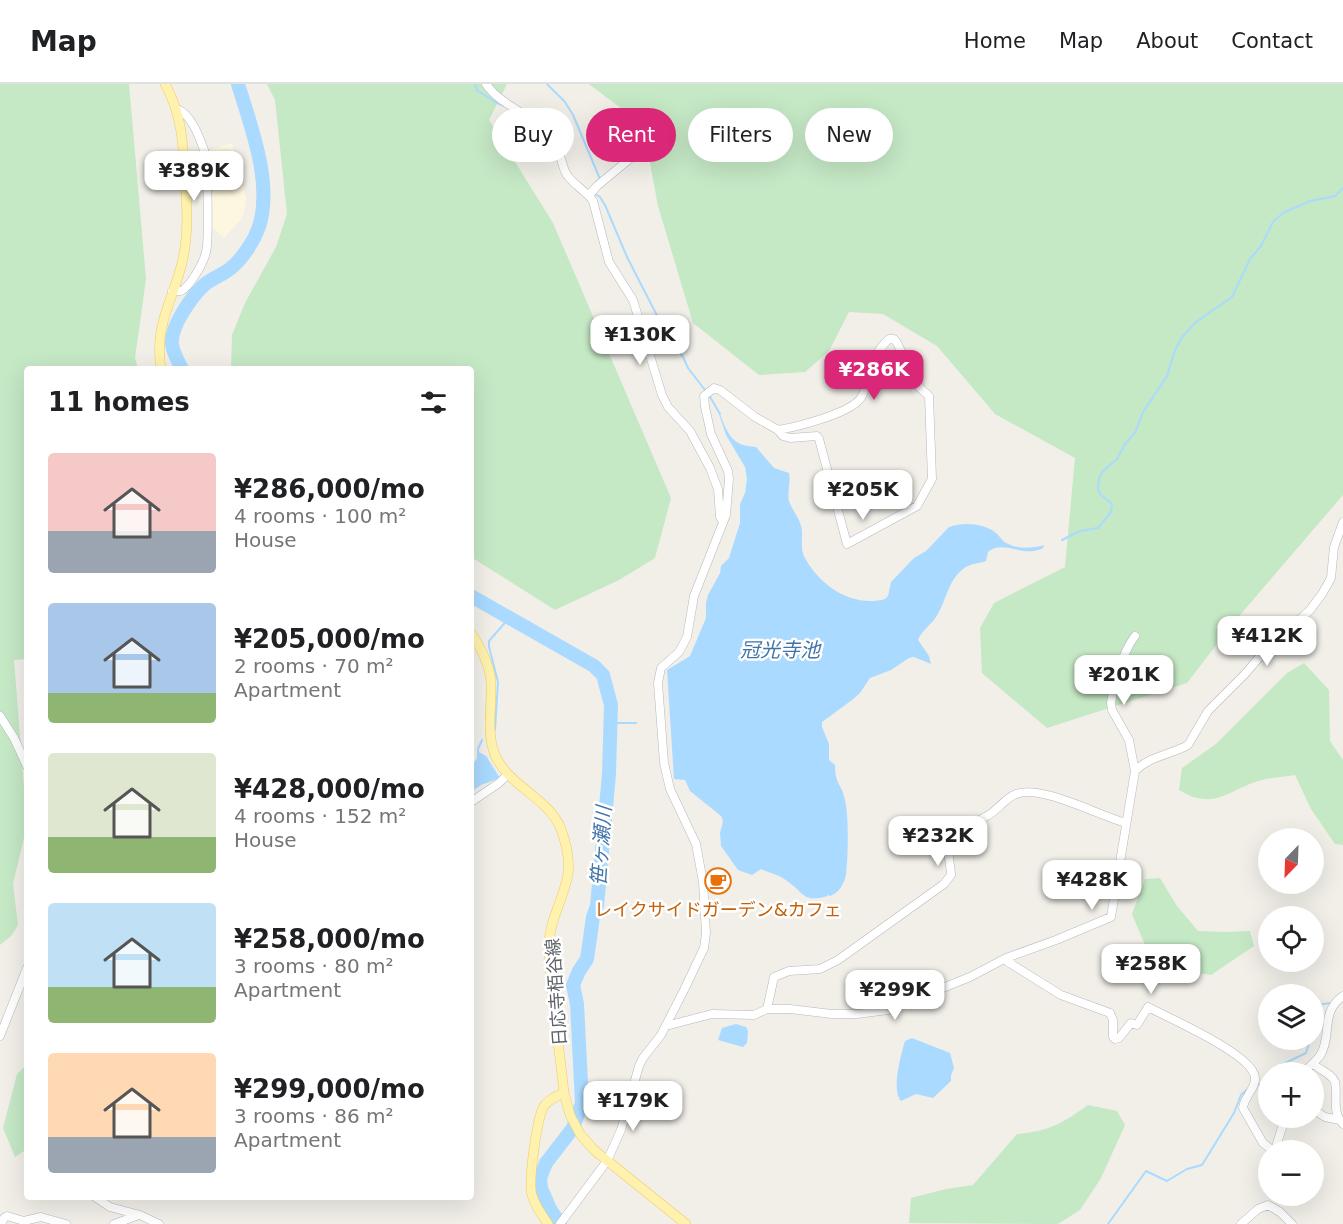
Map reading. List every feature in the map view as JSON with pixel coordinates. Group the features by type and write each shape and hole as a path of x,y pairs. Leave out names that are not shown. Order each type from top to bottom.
{"main road":[{"path":"161,366 158,339 181,266 188,218 182,130 177,109 165,84"},
{"name":"日応寺栢谷線","path":"474,638 482,650 491,681 490,737 495,756 508,774 554,817 560,826 566,846 568,875 553,921 549,947 564,1093 570,1115 580,1134 594,1149 686,1224"},
{"path":"548,1224 532,1195 531,1168 543,1108 553,1098 564,1093"}],"street":[{"path":"486,84 497,98 533,121 550,137 558,150 566,173 587,192 599,222 609,262 633,300 662,395 668,407 690,431 710,468 718,489 720,517 723,522"},
{"path":"172,291 180,291 186,287 201,266 208,243 205,152 189,117 177,109"},
{"path":"587,192 625,162"},
{"path":"563,1222 608,1161 621,1130 639,1066 666,1026 704,948 706,914 703,882 696,844 670,789 664,763 659,673 665,663 679,652 687,637 691,604 723,522 728,490 728,471 711,434 704,396 714,388 720,390 755,417 778,430 783,436 790,438 817,436 846,544 917,506 932,479 929,396 919,387 894,339 889,339 874,356 862,398 855,405 800,427 778,430"},
{"path":"1135,771 1142,764 1158,756 1188,746 1208,711 1263,653 1310,610 1331,578 1335,547 1343,522"},
{"path":"666,1026 712,1014 754,1015 767,1009 832,1014 888,1010 970,977 1006,958 1111,917 1135,771 1129,741 1112,710 1111,703 1122,660 1136,636"},
{"path":"0,716 24,760"},
{"path":"474,800 508,774"},
{"path":"767,1009 774,977 789,971 820,969 838,960 944,884 951,875 948,853 951,842 959,832 993,813 1016,794 1030,792 1059,798 1126,823"},
{"path":"1006,958 1008,962 1061,995 1110,1013 1115,1039 1119,1038 1131,1023 1137,1025 1148,1007 1233,1053 1248,1065 1254,1074 1253,1086 1243,1108 1261,1140"},
{"path":"0,1036 24,976"},
{"path":"1314,1062 1322,1053 1326,1022 1338,1001"},
{"path":"1324,1071 1332,1076 1335,1082 1335,1113 1341,1122"},
{"path":"1324,1117 1341,1122"},
{"path":"100,1200 110,1207 140,1215 159,1224"},
{"path":"1241,1224 1258,1209 1266,1206"},
{"path":"1270,1206 1292,1224"},
{"path":"114,1224 140,1215"},
{"path":"1,1224 7,1216 24,1221 41,1217 66,1224"}],"shaded area":[{"path":"232,143 246,199 243,217 224,238 212,227 210,150"}],"green space":[{"path":"0,84 129,84 146,279 135,358 137,366 24,366 24,659 14,660 24,787 24,838 13,884 18,925 11,936 0,945"},
{"path":"267,84 507,84 495,108 492,108 489,120 492,125 492,162 515,162 553,223 671,498 655,558 619,580 555,610 474,559 474,366 231,366 232,335 245,303 276,247 287,214 275,100"},
{"path":"589,84 1343,84 1343,495 1234,622 1187,683 1047,728 982,673 980,628 994,603 1065,567 1075,458 995,414 937,346 883,314 849,312 829,351 805,372 759,375 693,323 658,206 650,162 676,162 676,108 621,108"},
{"path":"1304,663 1329,690 1330,741 1343,760 1343,845 1335,844 1311,809 1295,775 1262,780 1212,799 1202,799 1179,790 1182,768 1216,744 1287,673"},
{"path":"1160,878 1177,906 1198,931 1250,931 1254,946 1211,975 1173,969 1145,945 1132,914 1145,879"},
{"path":"24,1067 24,1151 15,1157 3,1128 17,1074"},
{"path":"1088,1105 1117,1111 1125,1125 1101,1178 1080,1210 1058,1224 909,1223 911,1198 973,1185 1017,1134 1055,1126"}],"water":[{"name":"冠光寺池","path":"716,405 729,434 734,439 746,446 756,447 774,468 789,473 789,501 801,526 802,550 805,558 828,586 850,597 873,601 885,599 888,596 891,582 914,558 926,551 949,527 955,525 973,524 986,527 1005,542 1015,546 1030,548 1044,545 1033,551 998,547 988,552 986,561 961,570 952,582 940,611 918,640 929,656 931,664 914,657 909,658 891,670 870,678 860,693 822,722 829,744 829,760 835,765 836,777 844,795 848,826 846,875 841,888 830,896 827,894 828,896 813,898 804,896 784,879 761,869 752,875 738,870 721,846 720,833 723,821 721,816 690,791 685,780 674,779 667,670 690,656 706,618 708,595 720,573 721,566 729,558 740,523 740,504 745,493 747,479 745,467 726,435"},
{"path":"477,751 486,756 500,778 474,790 474,763"},
{"path":"736,1024 746,1027 748,1031 747,1043 743,1047 718,1040 722,1028"},
{"path":"912,1038 950,1053 954,1068 951,1081 933,1098 916,1094 901,1101 897,1089 898,1072 905,1041"}],"waterway":[{"name":"笹ヶ瀬川","path":"181,366 172,344 174,329 178,321 188,304 204,285 228,270 244,254 257,232 263,210 259,155 238,84"},
{"path":"475,84 477,91 504,106"},
{"path":"547,84 565,102 573,115 600,179 596,182"},
{"path":"1062,540 1080,531 1098,528 1111,512 1112,504 1101,495 1098,489 1102,472 1117,459 1125,444 1135,433 1143,412 1167,376 1175,350 1182,337 1196,322 1232,297 1250,259 1261,246 1273,222 1283,213 1310,201 1335,196 1343,188"},
{"path":"593,193 600,197 605,205 627,257 669,339 705,390"},
{"path":"709,395 720,414"},
{"name":"笹ヶ瀬川","path":"474,598 594,666 603,675 611,705 609,774 597,906 593,917 587,959 573,985 577,1004 582,1103 573,1128 546,1163 540,1178 541,1188 550,1209 560,1224"},
{"path":"495,730 498,682 489,641 509,618"},
{"path":"611,723 636,723"},
{"path":"478,754 482,740"},
{"path":"1324,1004 1331,1003"},
{"path":"1287,1062 1306,1053 1307,1050"},
{"path":"1108,1224 1146,1171 1167,1181 1187,1169 1202,1165 1234,1113 1241,1095 1250,1087"}],"place":[{"name":"レイクサイドガーデン&カフェ","path":"718,881"}]}
